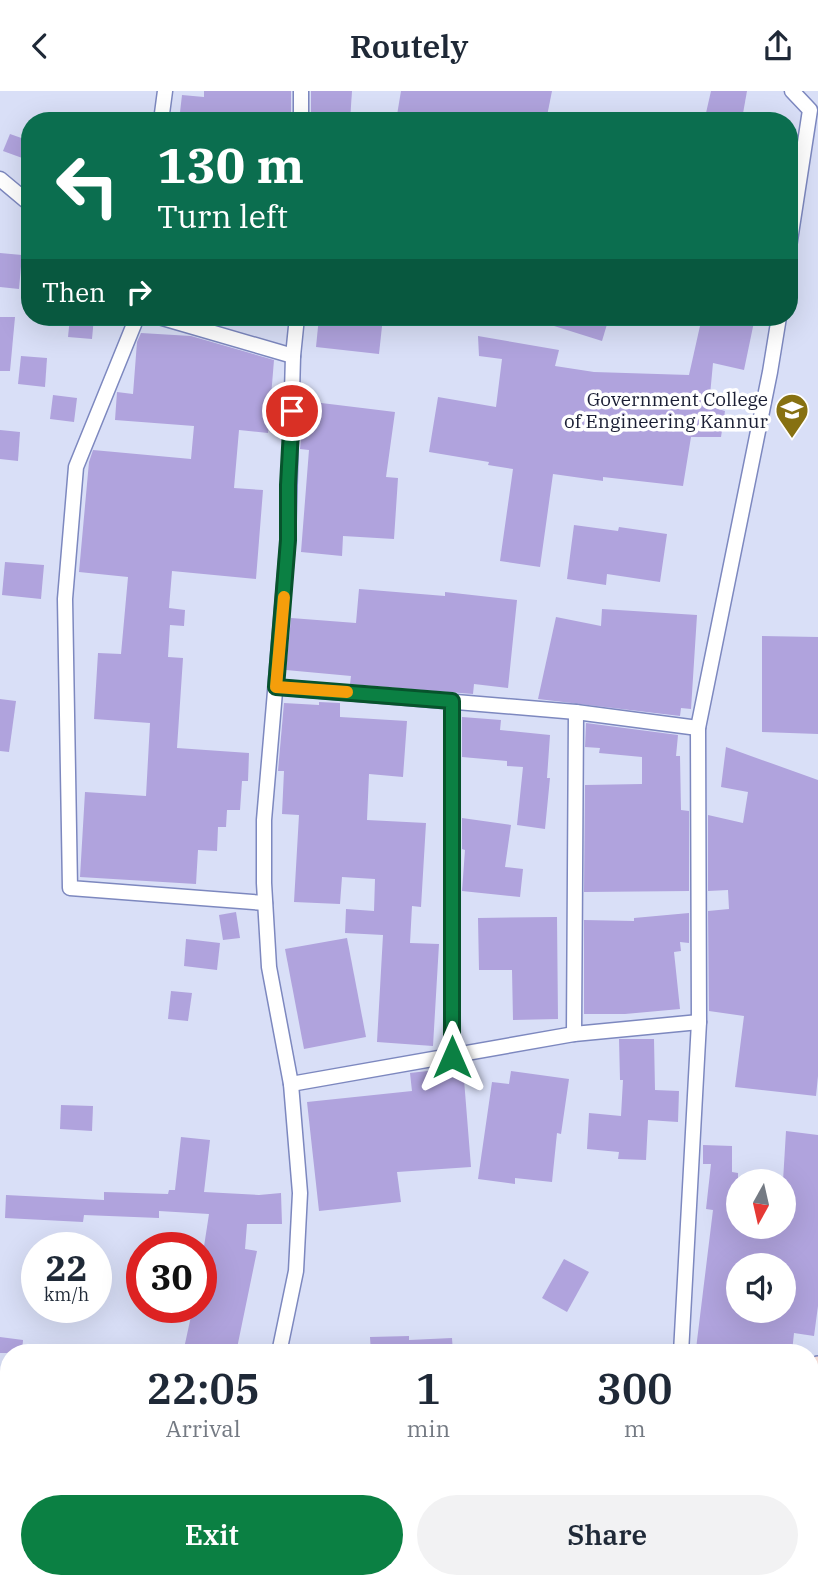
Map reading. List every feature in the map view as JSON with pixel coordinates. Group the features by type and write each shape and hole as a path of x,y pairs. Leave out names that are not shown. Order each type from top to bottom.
{"street":[{"path":"162,112 165,91"},
{"path":"301,91 301,112"},
{"path":"792,91 810,110 798,188"},
{"path":"0,179 21,196"},
{"path":"132,326 76,467 65,599 70,888 265,903"},
{"path":"190,326 293,356"},
{"path":"281,1344 296,1271 300,1193 291,1084 269,967 264,820 288,540 296,326"},
{"path":"681,1344 699,1023 698,728 778,326"},
{"path":"276,687 576,712 698,728"},
{"path":"452,701 452,1057"},
{"path":"574,1034 576,712"},
{"path":"291,1084 574,1034 699,1023"}],"building":[{"path":"204,91 291,91 291,112 180,112 182,95 204,97"},
{"path":"311,91 352,91 351,112 311,112"},
{"path":"401,91 552,91 548,112 398,112"},
{"path":"711,91 747,91 743,112 706,112"},
{"path":"10,134 21,138 21,158 3,151"},
{"path":"0,253 21,255 19,289 0,287"},
{"path":"0,317 15,317 10,371 0,371"},
{"path":"69,326 93,326 92,339 68,337"},
{"path":"318,326 382,326 379,354 316,347"},
{"path":"554,326 606,326 602,341"},
{"path":"700,326 753,326 744,370 713,363 709,406 725,411 721,437 691,437 683,486 603,477 603,481 553,474 540,567 500,561 513,469 488,465 489,462 429,452 438,397 496,407 502,359 479,356 478,336 559,350 555,366 594,372 689,375"},
{"path":"141,333 191,336 274,360 268,433 239,430 234,488 263,490 256,579 172,571 169,608 185,610 184,626 170,625 168,657 183,658 177,748 249,753 248,781 242,781 240,810 227,810 226,827 218,827 217,851 198,850 196,884 80,877 85,792 146,796 150,723 94,719 98,653 121,654 128,577 79,572 89,462 93,450 191,459 194,426 115,420 117,392 133,394 137,342"},
{"path":"21,356 47,358 45,387 18,384"},
{"path":"53,395 77,398 74,422 50,419"},
{"path":"305,401 395,412 386,477 398,478 394,539 343,536 342,556 301,552 309,450 300,449"},
{"path":"0,430 20,432 18,461 0,459"},
{"path":"574,525 618,531 619,527 667,534 660,582 607,574 606,585 567,579"},
{"path":"5,562 44,565 41,599 2,595"},
{"path":"359,589 445,596 445,592 517,600 508,688 474,684 473,694 350,684 351,676 286,670 291,618 356,623"},
{"path":"602,609 697,615 691,709 681,708 680,716 538,699 556,617 601,626"},
{"path":"762,636 818,637 818,734 762,732"},
{"path":"0,699 16,701 9,752 0,751"},
{"path":"319,702 340,703 340,717 407,721 403,777 369,774 367,820 426,823 421,907 412,906 410,943 439,944 433,1046 377,1042 383,935 345,933 346,909 374,911 375,879 342,877 340,904 294,902 299,815 282,814 284,771 278,771 284,703 319,705"},
{"path":"462,717 501,720 500,730 550,735 547,778 550,778 545,829 517,825 523,767 507,766 507,761 462,757"},
{"path":"586,723 678,735 676,756 680,756 681,810 689,811 689,891 584,892 585,785 642,784 642,757 599,753 600,748 585,747"},
{"path":"726,747 818,780 816,1096 735,1087 744,1016 709,1011 708,911 729,909 728,890 708,891 708,815 743,823 748,792 721,787"},
{"path":"462,818 511,825 505,867 523,869 520,897 462,891 465,850 462,849"},
{"path":"236,912 240,938 223,940 219,915"},
{"path":"689,913 689,943 680,942 681,951 674,952 680,1009 625,1014 584,1014 584,920 634,921 634,918"},
{"path":"557,917 558,1019 513,1020 512,970 479,970 478,918"},
{"path":"347,938 366,1037 304,1049 285,949"},
{"path":"186,939 220,943 217,970 184,966"},
{"path":"171,991 192,993 188,1021 168,1019"},
{"path":"619,1039 654,1039 655,1090 679,1091 678,1122 648,1120 646,1160 618,1159 619,1152 587,1149 589,1113 621,1116 623,1080 620,1080"},
{"path":"463,1067 471,1167 397,1172 401,1202 319,1211 307,1102 412,1091 410,1073"},
{"path":"511,1071 569,1079 561,1134 557,1133 552,1182 515,1178 515,1184 478,1179 492,1082 509,1084"},
{"path":"61,1105 93,1106 92,1131 60,1129"},
{"path":"786,1131 818,1135 818,1306 814,1336 794,1333 793,1344 697,1344 713,1210 706,1209 711,1164 703,1164 703,1145 732,1146 732,1169 726,1169 726,1239 796,1239 796,1169 784,1169"},
{"path":"181,1137 210,1140 204,1192 259,1195 281,1193 282,1224 247,1224 245,1249 257,1251 238,1344 185,1344 190,1323 217,1323 217,1232 206,1232 209,1214 159,1211 159,1218 84,1215 83,1222 5,1218 6,1195 104,1200 104,1192 168,1194 169,1190 175,1190"},
{"path":"564,1259 589,1272 567,1312 542,1298"},
{"path":"409,1336 409,1340 452,1338 452,1344 370,1344 370,1337"},
{"path":"0,1337 23,1340 23,1344 0,1344"}],"slow traffic":[{"path":"284,597 276,687 347,692"}],"place":[{"name":"Government College of Engineering Kannur","path":"792,440"}],"route":[{"path":"292,411 288,540 276,687 452,701 452,1057"}]}
